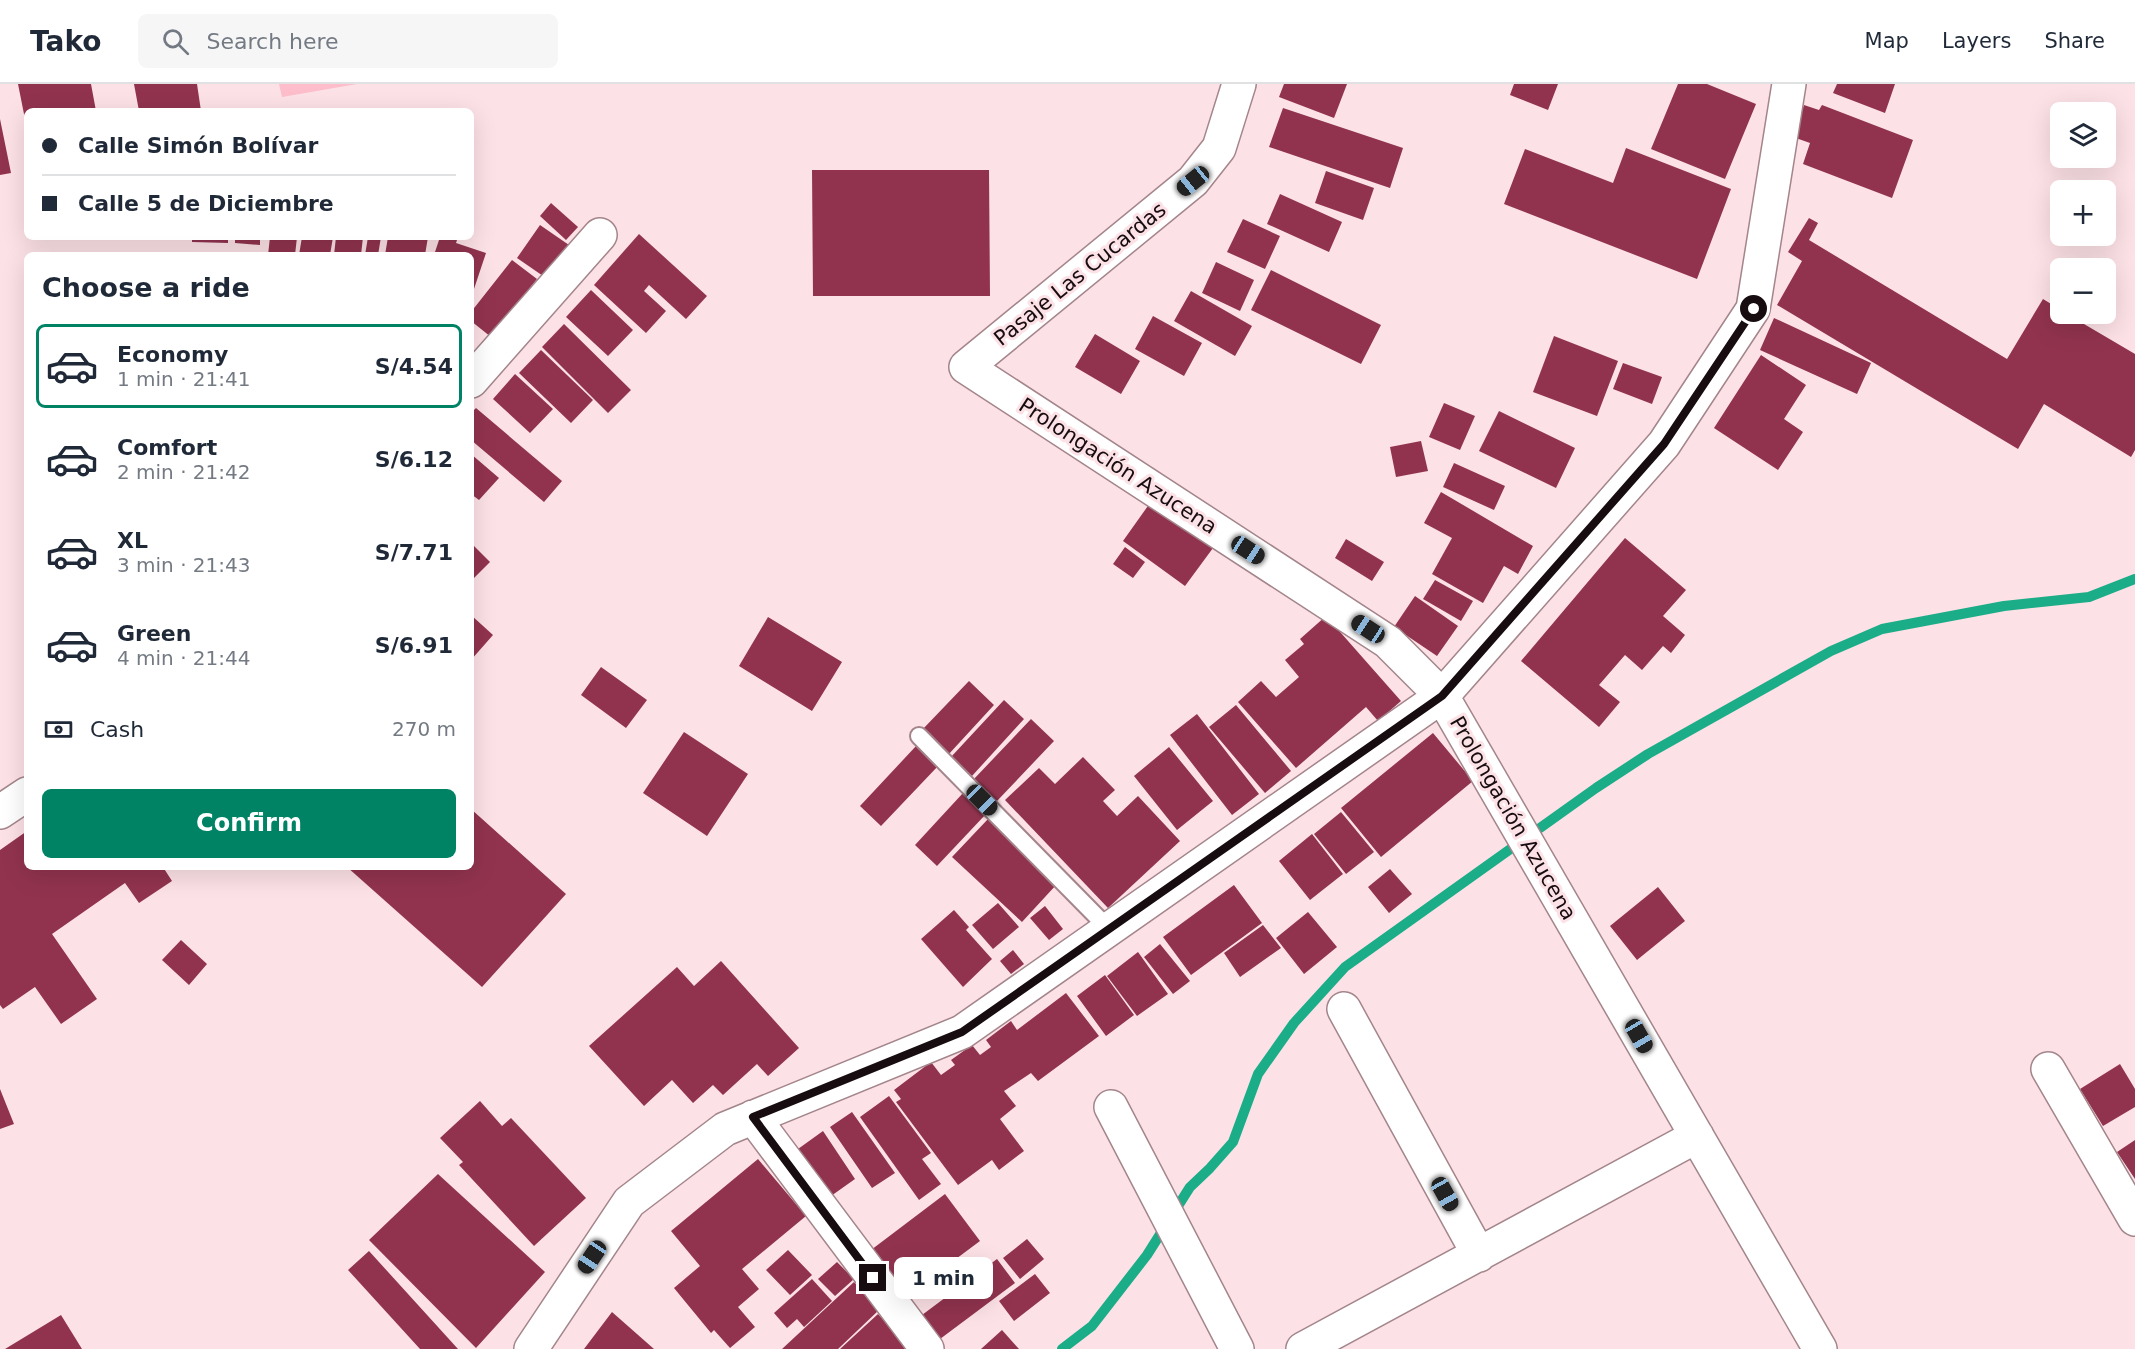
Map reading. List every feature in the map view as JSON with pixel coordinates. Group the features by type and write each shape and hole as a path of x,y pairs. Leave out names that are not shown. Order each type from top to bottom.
{"street":[{"name":"Pasaje Las Cucardas","path":"966,367 1193,181 1219,148 1239,84"},
{"path":"531,1349 629,1202 725,1129 962,1032 1442,696 1664,444 1754,309 1789,84"},
{"path":"474,378 600,234"},
{"name":"Prolongación Azucena","path":"966,367 1388,642 1442,696 1820,1349"},
{"path":"0,812 24,796"},
{"path":"1344,1009 1479,1255"},
{"path":"2048,1068 2135,1219"},
{"path":"1111,1107 1237,1349"},
{"path":"753,1117 927,1349"},
{"path":"1303,1349 1697,1136"}],"lane":[{"path":"919,736 1109,929"}],"shaded area":[{"path":"279,84 357,84 282,97"}],"building":[{"path":"18,84 91,84 95,108 24,108 24,114"},
{"path":"134,84 197,84 201,108 138,108"},
{"path":"1284,84 1347,84 1334,118 1279,97"},
{"path":"1514,84 1558,84 1548,110 1510,95"},
{"path":"1678,84 1707,84 1756,104 1725,179 1651,149"},
{"path":"1837,84 1895,84 1885,113 1833,93"},
{"path":"1804,105 1819,110 1822,105 1913,140 1892,198 1803,164 1810,143 1793,137"},
{"path":"1283,108 1403,148 1390,188 1269,147"},
{"path":"0,119 11,173 0,175"},
{"path":"1626,148 1731,189 1697,279 1504,204 1525,149 1613,183"},
{"path":"812,170 989,170 990,296 813,296"},
{"path":"1326,171 1374,188 1363,220 1315,203"},
{"path":"1280,194 1342,222 1329,252 1267,224"},
{"path":"551,203 578,227 566,240 540,216"},
{"path":"1809,218 1818,223 1809,240 2007,359 2043,299 2050,303 2050,324 2084,324 2135,354 2135,450 2131,457 2044,404 2018,449 1777,305 1802,261 1788,252"},
{"path":"1243,219 1280,236 1265,269 1227,252"},
{"path":"540,225 569,245 546,278 517,258"},
{"path":"639,234 707,296 686,319 649,285 644,291 666,311 646,333 594,285"},
{"path":"192,240 228,240 228,243 192,242"},
{"path":"235,240 260,240 260,245 235,243"},
{"path":"270,240 297,240 295,252 268,252"},
{"path":"302,240 332,240 330,252 300,252"},
{"path":"336,240 363,240 361,252 334,252"},
{"path":"368,240 380,240 378,252 366,252"},
{"path":"388,240 428,240 426,252 386,252"},
{"path":"439,240 457,240 456,243 486,253 474,289 474,252 435,252"},
{"path":"512,260 537,279 491,337 474,323 474,308"},
{"path":"1216,262 1254,280 1240,311 1202,293"},
{"path":"1271,270 1381,325 1361,364 1251,310"},
{"path":"591,290 633,330 608,356 566,317"},
{"path":"1191,291 1252,326 1235,356 1174,321"},
{"path":"1153,316 1202,343 1184,376 1135,349"},
{"path":"1774,318 1871,363 1857,394 1760,350"},
{"path":"564,324 631,390 608,413 542,347"},
{"path":"1095,334 1140,361 1121,394 1075,367"},
{"path":"1554,336 1618,361 1597,416 1533,392"},
{"path":"541,350 593,400 571,423 519,373"},
{"path":"1761,355 1806,385 1784,419 1803,432 1778,470 1714,428"},
{"path":"1623,363 1662,377 1652,404 1613,389"},
{"path":"515,374 553,409 530,433 493,399"},
{"path":"1444,403 1475,416 1460,450 1429,437"},
{"path":"476,408 562,481 544,502 474,443 474,410"},
{"path":"1499,411 1575,448 1556,488 1479,451"},
{"path":"1421,441 1428,471 1396,477 1390,447"},
{"path":"474,457 499,478 479,500 474,496"},
{"path":"1454,463 1505,486 1494,510 1443,487"},
{"path":"1441,492 1533,546 1518,574 1504,566 1483,603 1432,574 1452,538 1424,523"},
{"path":"1150,503 1213,548 1185,586 1123,541"},
{"path":"1625,538 1686,590 1663,616 1685,635 1671,653 1663,646 1642,670 1625,655 1599,685 1620,702 1599,727 1521,661"},
{"path":"1346,539 1384,562 1372,581 1335,558"},
{"path":"474,546 490,562 474,578"},
{"path":"1125,547 1145,562 1133,578 1113,564"},
{"path":"1435,580 1473,601 1461,621 1423,599"},
{"path":"1415,596 1458,626 1437,656 1394,627"},
{"path":"1326,616 1401,701 1378,721 1366,707 1296,768 1238,702 1261,681 1276,697 1299,677 1285,660 1304,644 1300,639"},
{"path":"768,617 842,662 812,711 739,666"},
{"path":"474,618 493,635 474,657"},
{"path":"601,667 647,700 626,728 581,695"},
{"path":"969,681 994,705 948,755 922,730"},
{"path":"1004,700 1024,719 972,776 951,757"},
{"path":"1236,705 1291,771 1265,793 1209,727"},
{"path":"1197,714 1259,794 1232,815 1170,735"},
{"path":"1031,719 1054,741 997,801 974,779"},
{"path":"684,732 748,774 707,836 643,793"},
{"path":"1433,733 1473,781 1381,857 1341,808"},
{"path":"917,745 939,765 881,826 860,806"},
{"path":"1169,747 1213,801 1177,830 1134,776"},
{"path":"1083,757 1115,790 1103,801 1117,816 1138,796 1180,841 1108,908 1005,800 1039,768 1055,784"},
{"path":"963,793 986,814 937,866 915,845"},
{"path":"474,812 566,894 482,987 350,870 474,870"},
{"path":"1341,812 1374,852 1346,874 1314,834"},
{"path":"988,819 1057,884 1022,922 952,857"},
{"path":"24,833 24,870 165,870 172,881 139,903 125,883 52,934 97,999 61,1024 35,987 3,1009 0,1005 0,850"},
{"path":"1312,834 1343,874 1310,900 1279,861"},
{"path":"1390,869 1412,894 1389,913 1368,887"},
{"path":"1234,885 1262,923 1191,975 1163,937"},
{"path":"1658,887 1685,921 1637,960 1610,926"},
{"path":"998,903 1019,927 993,949 972,925"},
{"path":"1045,906 1063,929 1049,940 1030,918"},
{"path":"954,910 969,927 966,930 992,959 963,987 921,939"},
{"path":"1308,912 1337,947 1304,974 1276,938"},
{"path":"1263,925 1281,948 1240,977 1224,953"},
{"path":"181,940 207,964 189,985 162,960"},
{"path":"1160,944 1190,981 1173,994 1144,957"},
{"path":"1013,950 1024,964 1011,974 1000,961"},
{"path":"1138,952 1168,994 1137,1016 1107,976"},
{"path":"721,961 799,1048 768,1076 757,1064 723,1095 713,1085 693,1103 672,1080 644,1106 589,1046 677,967 694,986"},
{"path":"1105,975 1134,1015 1106,1036 1077,996"},
{"path":"1066,993 1099,1036 1038,1081 1031,1073 1004,1091 1016,1106 1000,1119 1024,1151 999,1170 992,1160 958,1185 896,1102 901,1099 894,1090 931,1062 941,1075 955,1065 951,1060 972,1045 980,1055 991,1047 986,1040 1011,1021 1017,1030"},
{"path":"2120,1064 2135,1089 2135,1107 2103,1126 2080,1089"},
{"path":"0,1089 14,1124 0,1129"},
{"path":"889,1096 931,1153 922,1159 941,1184 919,1200 860,1117"},
{"path":"480,1101 502,1126 511,1118 586,1198 534,1246 459,1165 463,1162 440,1138"},
{"path":"852,1112 895,1173 872,1188 830,1127"},
{"path":"823,1131 855,1179 831,1196 798,1149"},
{"path":"2135,1140 2135,1179 2117,1152"},
{"path":"758,1159 806,1216 742,1269 759,1289 738,1307 755,1327 730,1348 714,1330 711,1333 674,1288 700,1266 671,1231"},
{"path":"438,1174 545,1272 476,1348 369,1240"},
{"path":"945,1194 980,1241 905,1297 871,1250"},
{"path":"1027,1239 1044,1259 1020,1279 1003,1258"},
{"path":"788,1250 812,1275 790,1295 766,1270"},
{"path":"369,1251 458,1349 420,1349 348,1270"},
{"path":"997,1259 1015,1283 940,1339 922,1315"},
{"path":"837,1262 854,1279 835,1296 818,1279"},
{"path":"1035,1274 1050,1293 1014,1321 999,1301"},
{"path":"812,1279 832,1301 804,1327 797,1319 787,1328 774,1313"},
{"path":"854,1282 879,1310 838,1349 782,1349"},
{"path":"612,1312 654,1349 584,1349"},
{"path":"878,1314 900,1338 898,1340 906,1349 840,1349"},
{"path":"61,1315 82,1349 5,1349"},
{"path":"1002,1330 1019,1349 981,1349"}],"waterway":[{"path":"1062,1349 1092,1326 1147,1255 1190,1187 1233,1142 1258,1074 1294,1023 1345,967 1596,788 1648,754 1831,651 1882,629 2004,606 2089,597 2135,579"}],"route":[{"path":"873,1278 753,1117 962,1032 1442,696 1664,444 1754,309"}]}
